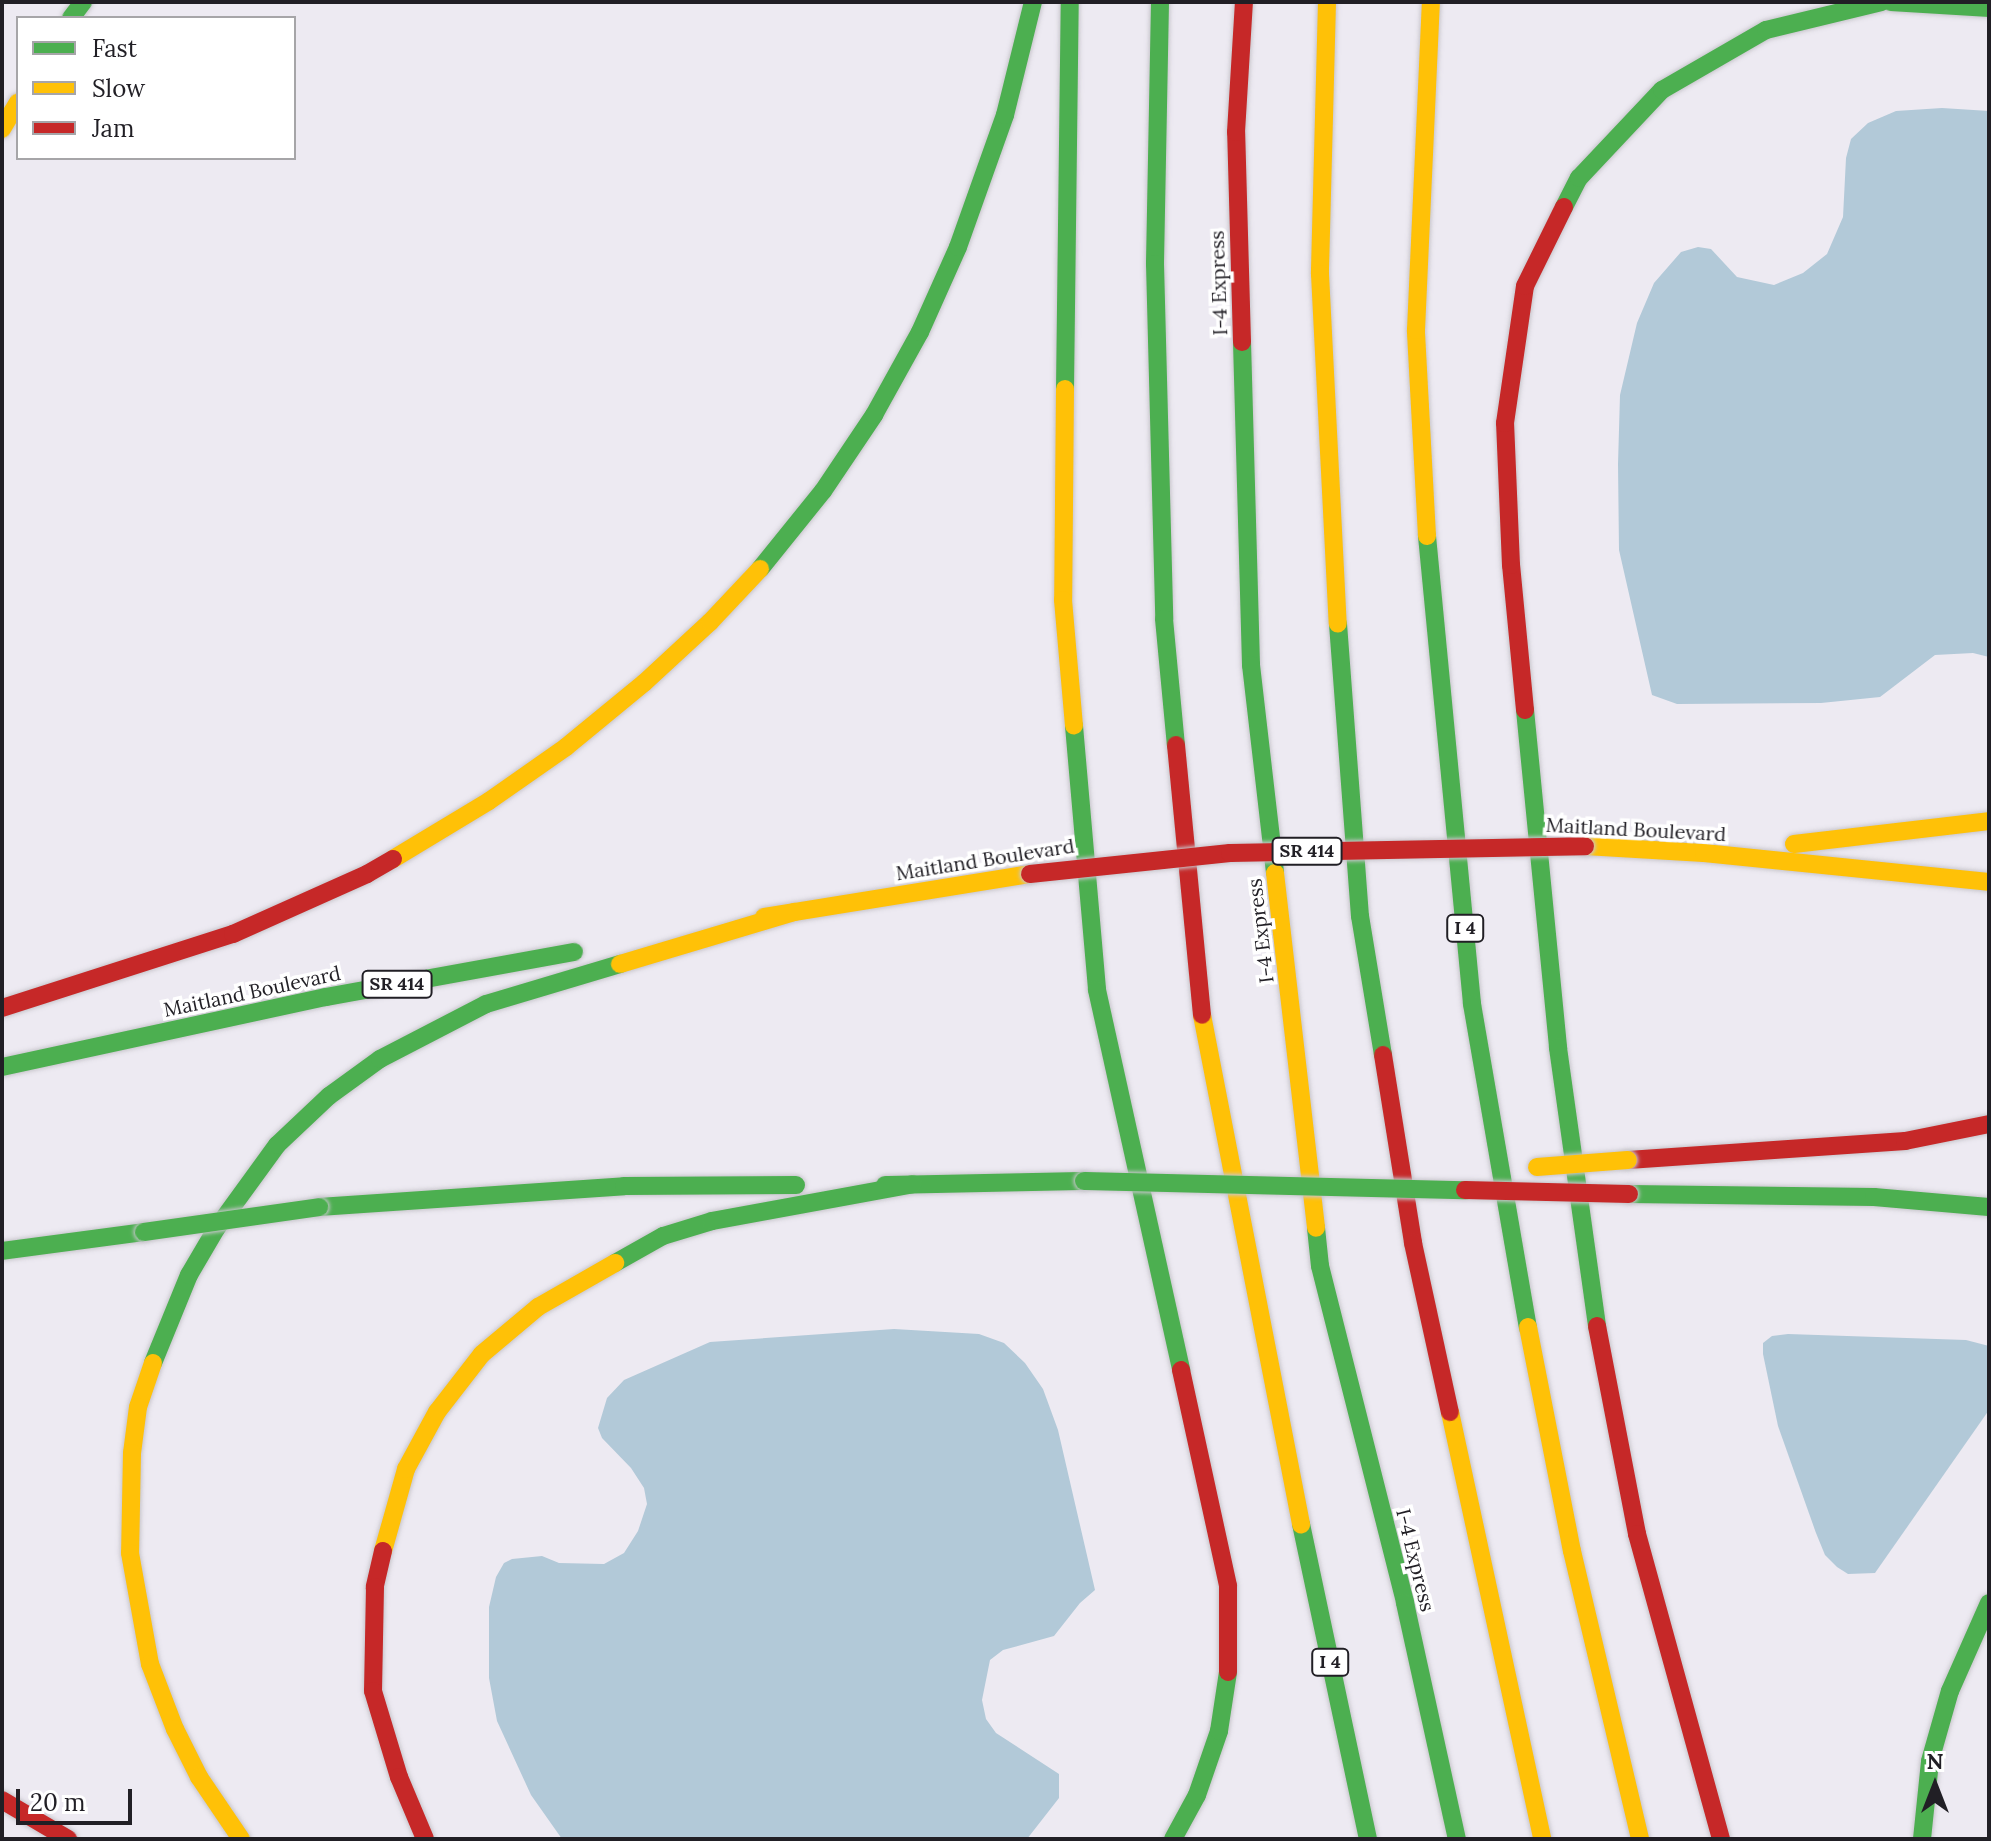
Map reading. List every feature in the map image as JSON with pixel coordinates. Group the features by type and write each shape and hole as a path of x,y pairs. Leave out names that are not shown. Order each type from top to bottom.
{"highway":[{"path":"2,1008 233,934 367,874 489,801 566,747 644,683 710,622 767,561 823,491 874,415 920,332 958,247 1005,115 1033,2"},
{"path":"1070,2 1063,600 1097,990 1228,1586 1230,1663 1219,1731 1197,1795 1173,1839"},
{"name":"I 4","path":"1160,2 1155,264 1164,619 1202,1020 1292,1484 1368,1839"},
{"name":"I-4 Express","path":"1244,2 1236,132 1251,665 1320,1266 1405,1603 1457,1839"},
{"path":"1327,2 1320,274 1341,694 1360,916 1413,1243 1542,1839"},
{"name":"I 4","path":"1431,2 1416,330 1427,534 1472,1004 1526,1317 1572,1551 1640,1839"},
{"path":"1721,1839 1637,1534 1598,1334 1558,1048 1511,565 1505,423 1525,286 1579,178 1662,90 1766,30 1882,2"},
{"path":"1891,2 1989,8"},
{"path":"2,129 16,105"},
{"path":"1704,853 1989,821"},
{"name":"Maitland Boulevard","path":"622,943 1030,874 1230,853 1585,846 1704,853 1989,882"},
{"path":"241,1839 199,1777 175,1729 150,1664 130,1553 130,1506 138,1407 162,1335 202,1252 277,1145 329,1096 380,1059 486,1004 794,912"},
{"name":"Maitland Boulevard","path":"2,1067 326,997 591,949"},
{"path":"1272,1187 1905,1141 1989,1124"},
{"path":"2,1251 319,1207 624,1186 1084,1181 1629,1194 1989,1196"},
{"path":"425,1839 399,1777 373,1691 372,1631 375,1587 388,1525 406,1469 437,1412 482,1354 538,1307 663,1236 712,1221 913,1184"},
{"path":"1874,1197 1989,1207"},
{"path":"1922,1839 1930,1761 1950,1691 1989,1603"},
{"path":"2,1800 68,1839"},
{"path":"2,1813 55,1839"}],"water":[{"path":"1942,108 1989,111 1989,657 1973,653 1935,655 1880,697 1821,703 1677,704 1652,695 1619,550 1618,464 1620,395 1637,323 1654,283 1681,252 1698,247 1711,249 1737,277 1774,285 1803,273 1827,254 1843,217 1846,158 1851,139 1868,123 1896,111"},
{"path":"894,1329 979,1334 1004,1343 1025,1363 1043,1389 1058,1430 1095,1590 1080,1603 1054,1636 1003,1650 990,1660 982,1700 986,1719 996,1733 1059,1774 1059,1798 1027,1839 562,1839 531,1795 497,1721 489,1678 489,1607 496,1577 504,1563 512,1559 542,1556 559,1563 604,1564 624,1553 638,1531 647,1504 644,1488 631,1468 602,1438 598,1428 607,1398 624,1380 710,1342"},
{"path":"1772,1336 1966,1340 1989,1346 1989,1410 1875,1573 1848,1574 1837,1567 1825,1555 1816,1533 1778,1426 1763,1354 1763,1343"}],"traffic: fast":[{"path":"72,16 83,2"},
{"path":"760,569 823,491 874,415 920,332 958,247 1005,115 1033,2"},
{"path":"1065,389 1070,2"},
{"path":"1160,2 1155,264 1164,619 1176,745"},
{"path":"1564,207 1579,178 1662,90 1766,30 1882,2"},
{"path":"1891,2 1989,8"},
{"path":"1242,342 1251,665 1275,873"},
{"path":"1427,536 1472,1004 1528,1327"},
{"path":"1338,624 1360,916 1383,1055"},
{"path":"1525,710 1558,1048 1597,1326"},
{"path":"1074,726 1097,990 1181,1370"},
{"path":"2,1067 326,997 574,952"},
{"path":"153,1363 189,1275 216,1229 277,1145 329,1096 380,1059 486,1004 620,964"},
{"path":"885,1185 1084,1181"},
{"path":"1084,1181 1465,1190"},
{"path":"615,1263 663,1236 712,1221 913,1184"},
{"path":"319,1207 624,1186 796,1185"},
{"path":"1629,1194 1874,1197 1989,1207"},
{"path":"144,1232 319,1207"},
{"path":"1316,1228 1320,1266 1405,1603 1457,1839"},
{"path":"2,1251 144,1232"},
{"path":"1301,1524 1368,1839"},
{"path":"1922,1839 1930,1761 1950,1691 1989,1603"},
{"path":"1173,1839 1197,1795 1219,1731 1228,1672"}],"traffic: slow":[{"path":"1327,2 1320,274 1338,624"},
{"path":"1427,536 1416,330 1431,2"},
{"path":"2,129 16,105"},
{"path":"1065,389 1063,600 1074,726"},
{"path":"393,859 489,801 566,747 644,683 710,622 760,569"},
{"path":"1794,844 1989,821"},
{"path":"1585,846 1704,853 1989,882"},
{"path":"1275,873 1316,1228"},
{"path":"764,917 1030,874"},
{"path":"620,964 794,912"},
{"path":"1202,1015 1301,1524"},
{"path":"1537,1167 1628,1160"},
{"path":"383,1551 406,1469 437,1412 482,1354 538,1307 615,1263"},
{"path":"1528,1327 1572,1551 1640,1839"},
{"path":"153,1363 138,1407 132,1453 130,1553 150,1664 175,1729 199,1777 241,1839"},
{"path":"1450,1412 1542,1839"}],"traffic: jam":[{"path":"1242,342 1236,132 1244,2"},
{"path":"1525,710 1511,565 1505,423 1525,286 1564,207"},
{"path":"1176,745 1202,1015"},
{"path":"1030,874 1230,853 1585,846"},
{"path":"2,1008 233,934 367,874 393,859"},
{"path":"1383,1055 1413,1243 1450,1412"},
{"path":"1628,1160 1905,1141 1989,1124"},
{"path":"1465,1190 1629,1194"},
{"path":"1597,1326 1637,1534 1721,1839"},
{"path":"1181,1370 1228,1586 1228,1672"},
{"path":"383,1551 375,1587 373,1691 399,1777 425,1839"},
{"path":"2,1800 68,1839"}]}
